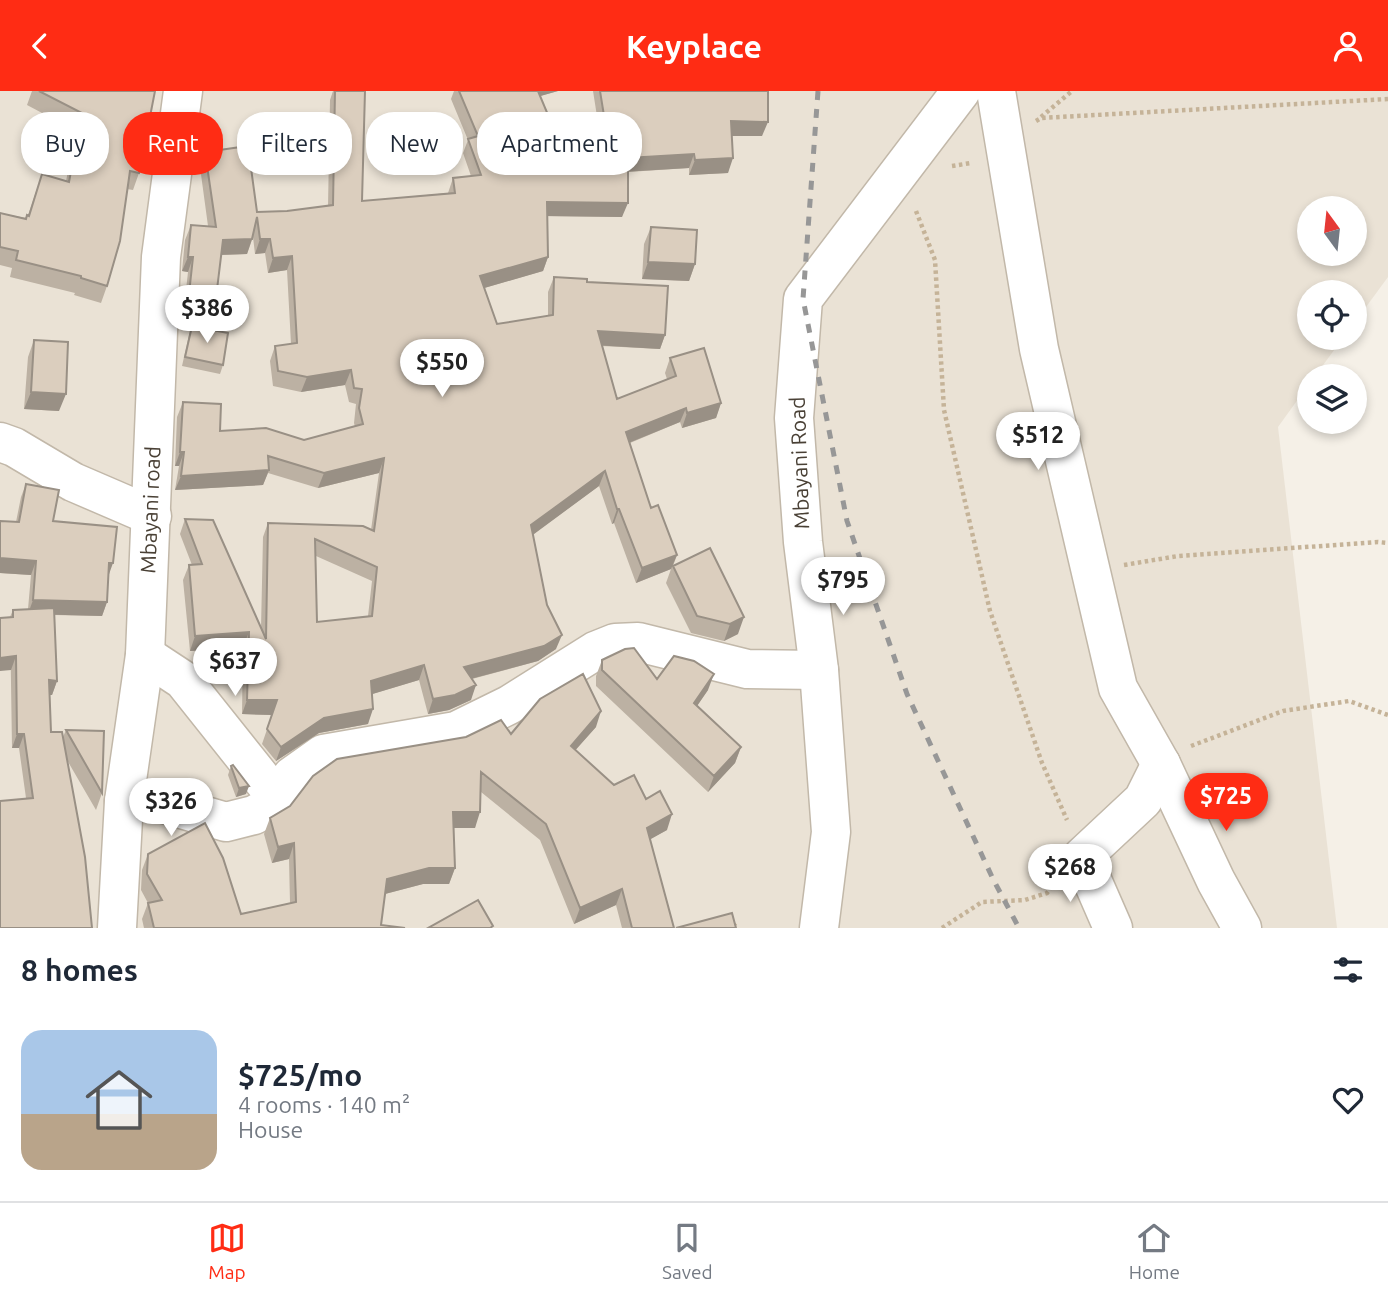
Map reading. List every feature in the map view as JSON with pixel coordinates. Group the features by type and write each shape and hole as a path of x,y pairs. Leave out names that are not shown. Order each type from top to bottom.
{"street":[{"name":"Mbayani road","path":"117,928 124,801 145,655 161,257 183,91"},
{"name":"Mbayani Road","path":"819,928 831,832 819,670 803,542 794,418 803,299 961,91"},
{"path":"996,91 1039,349 1118,688 1161,764 1216,881 1242,928"},
{"path":"0,442 73,482 152,516"},
{"path":"124,801 161,803 226,823 254,815 277,798 292,776 323,754 456,731 491,715 555,674 615,643 638,642 747,669 819,670"},
{"path":"145,655 183,680 277,798"},
{"path":"1113,928 1082,857 1143,800 1161,764"}],"path":[{"path":"942,928 982,902 1025,900 1047,893 1082,857 1042,763 990,611 944,410 935,260 901,173 970,163 1005,150 1072,91"},
{"path":"1041,118 1388,99"},
{"path":"1092,570 1178,556 1388,543"},
{"path":"1161,764 1173,752 1283,711 1349,701 1388,715"},
{"path":"733,924 738,928"}],"shaded area":[{"path":"0,91 1388,91 1388,277 1367,306 1367,280 1297,280 1297,350 1334,350 1324,364 1297,364 1297,401 1278,427 1337,928 0,928"}],"building":[{"path":"39,91 155,91 151,112 123,112 123,175 129,175 120,241 107,286 81,276 16,260 18,251 0,247 0,213 26,219 42,175 69,182 70,175 109,175 109,112 80,112"},
{"path":"335,91 365,91 362,201 455,193 453,178 481,175 628,175 628,203 547,202 548,257 480,276 497,324 553,315 554,277 587,279 587,282 668,286 665,335 598,331 617,399 676,376 670,358 704,348 721,403 687,413 686,408 626,432 651,508 658,505 677,555 642,568 617,509 605,471 531,525 547,605 562,635 544,646 464,667 476,685 455,695 433,699 424,665 371,681 373,709 324,718 281,747 267,729 277,700 247,700 249,632 195,636 189,565 202,564 185,519 213,520 266,639 268,523 363,526 374,531 384,458 324,473 268,456 269,470 181,476 184,452 180,452 183,402 221,404 220,431 266,428 304,440 363,424 359,408 362,389 354,388 351,370 307,377 278,371 275,346 297,343 292,256 273,258 270,239 260,239 257,217 252,239 223,240 215,306 188,303 193,257 188,257 191,225 216,227 208,175 223,175 223,149 237,148 237,175 252,175 257,212 333,205 334,175 352,175 352,112 335,112","holes":["315,539 377,567 372,616 317,622"]},
{"path":"459,91 538,91 547,112 477,112 477,134"},
{"path":"600,91 768,91 768,122 731,121 733,158 695,160 694,154 642,157 642,112 603,112"},
{"path":"477,136 477,164 468,139"},
{"path":"651,227 697,230 695,264 648,262"},
{"path":"192,326 228,333 223,365 185,357"},
{"path":"34,340 68,342 66,394 31,392"},
{"path":"26,484 59,490 53,521 117,527 113,563 109,563 107,602 33,600 36,561 0,558 0,521 19,522"},
{"path":"710,548 744,617 730,624 697,616 673,566"},
{"path":"54,608 57,681 49,680 51,732 62,732 85,857 92,928 0,928 0,801 33,798 24,734 17,734 16,656 0,658 0,618 13,617 13,610"},
{"path":"634,648 657,679 674,656 694,661 714,674 694,703 741,747 714,776 602,670 602,660 625,649"},
{"path":"583,674 601,711 571,746 614,785 634,775 646,799 660,791 672,814 647,828 674,928 632,928 622,889 580,908 546,824 481,772 480,812 453,812 455,868 429,868 387,879 381,925 405,928 154,928 148,903 162,900 147,874 148,854 205,823 223,858 241,914 296,902 294,843 278,847 270,818 290,806 313,776 337,759 466,737 501,720 511,734 540,699"},
{"path":"66,730 104,731 102,793"},
{"path":"233,765 249,786 239,788 231,766"},
{"path":"478,900 493,926 490,928 428,928"},
{"path":"732,913 736,928 676,928"}],"railway":[{"path":"818,91 803,299 847,521 907,694 993,879 1019,928"}]}
